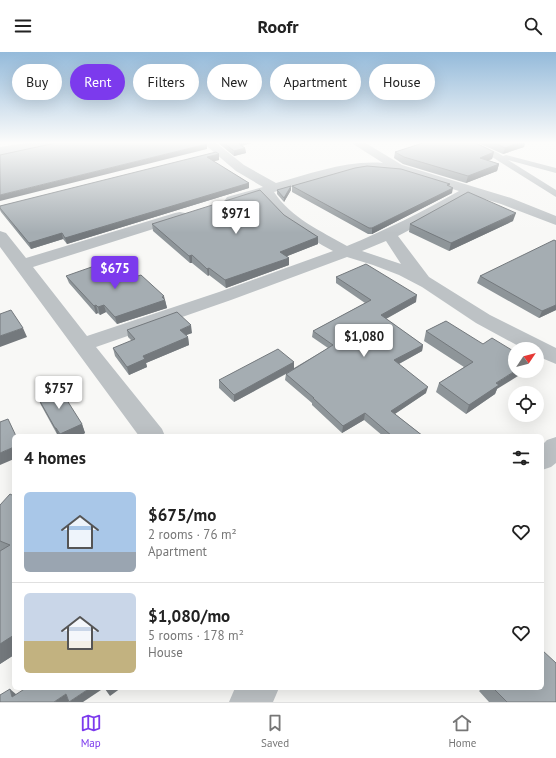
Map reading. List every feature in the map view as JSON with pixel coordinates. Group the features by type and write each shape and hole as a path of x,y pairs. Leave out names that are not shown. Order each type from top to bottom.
{"street":[{"path":"246,172 269,189 274,204 283,212 298,223 346,252 378,261 405,271 428,283 483,319 556,357"},
{"path":"219,204 330,172"},
{"path":"412,172 506,201 556,221"},
{"path":"83,344 231,294 346,252 389,234 427,215 470,190"},
{"path":"22,265 189,213"},
{"path":"389,234 407,260 428,283"},
{"path":"0,236 151,434"},
{"path":"544,458 556,447"},
{"path":"247,702 259,690"}],"lane":[{"path":"522,172 556,194"}],"building":[{"path":"0,172 92,172 0,195"},
{"path":"135,172 232,172 249,183 65,238 62,233 29,243 0,208 0,206"},
{"path":"340,172 412,172 450,184 447,185 453,188 372,228 369,228 292,186"},
{"path":"456,172 477,172 468,176"},
{"path":"291,186 284,198 277,190"},
{"path":"260,190 284,215 318,237 280,252 289,258 225,280 209,268 207,269 192,255 189,256 152,224"},
{"path":"468,192 516,213 451,243 410,224"},
{"path":"554,240 556,241 556,305 542,311 480,276"},
{"path":"103,263 124,280 141,275 164,296 162,297 165,300 115,317 104,305 98,307 96,305 94,306 66,276"},
{"path":"366,264 417,295 381,315 423,345 394,360 428,387 391,411 420,434 390,434 365,413 343,426 286,374 333,345 313,331 371,300 336,277"},
{"path":"11,310 23,328 0,336 0,314"},
{"path":"177,312 191,325 180,330 188,337 143,356 145,359 127,367 113,348 135,339 127,330"},
{"path":"446,321 483,344 492,338 508,348 508,375 496,383 499,385 469,405 439,383 473,362 426,331"},
{"path":"278,349 294,362 234,395 219,380"},
{"path":"58,386 82,424 60,434 37,396"},
{"path":"8,419 15,434 12,434 12,448 0,453 0,422"},
{"path":"10,494 12,495 12,636 0,644 0,551 10,545 0,541 0,505"},
{"path":"544,652 556,663 556,702 507,702 495,690 544,690"},
{"path":"10,689 12,697 23,690 87,690 69,702 66,694 54,702 0,702 0,695"}]}
